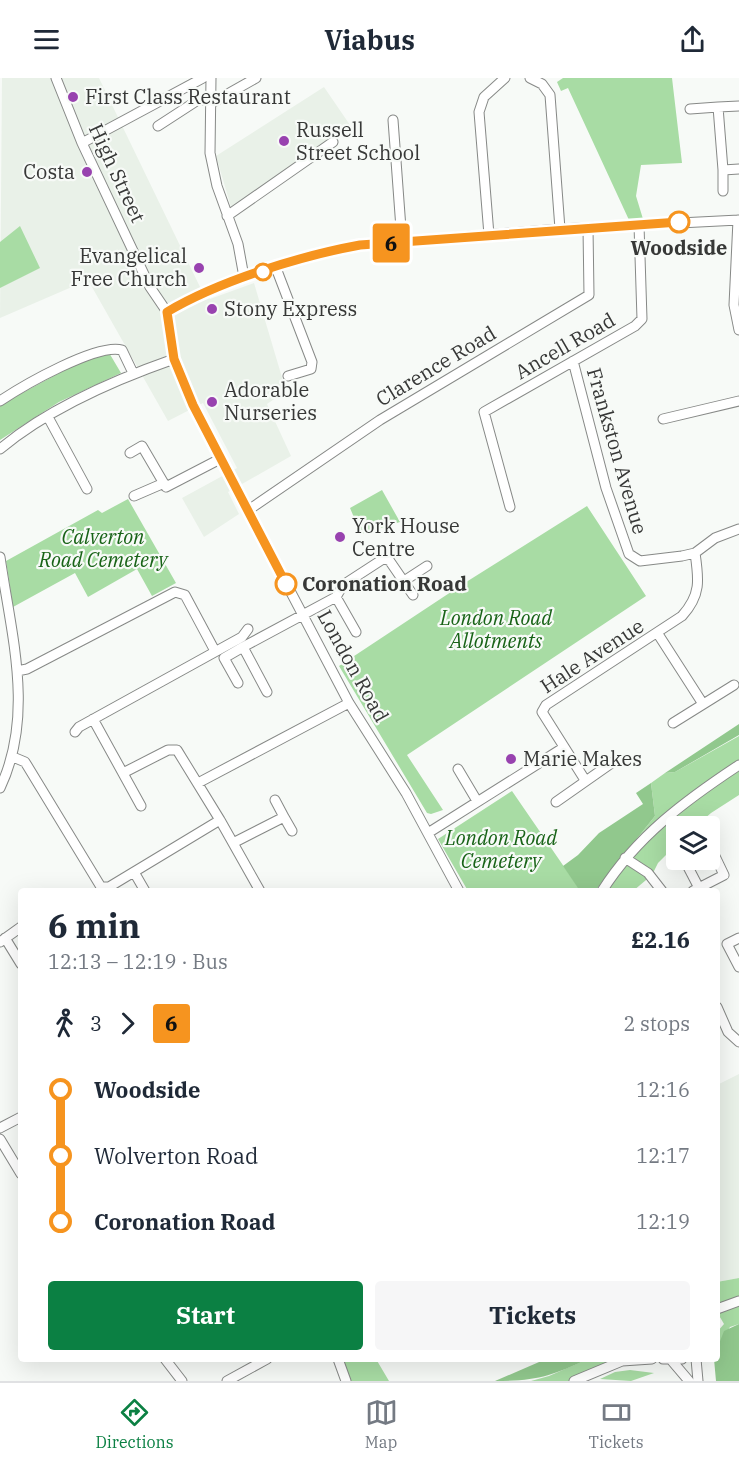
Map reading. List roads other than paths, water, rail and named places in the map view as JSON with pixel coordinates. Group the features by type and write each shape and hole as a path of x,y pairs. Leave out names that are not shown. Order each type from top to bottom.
{"street":[{"name":"High Street","path":"56,78 82,143 150,287 167,312"},
{"path":"82,143 203,78"},
{"path":"211,78 210,153 227,216 238,244 244,278"},
{"path":"158,126 198,100 210,102 256,78"},
{"path":"489,235 479,112 484,97 504,78"},
{"path":"530,78 542,84 550,95 560,229"},
{"path":"690,109 739,106"},
{"path":"718,107 723,191"},
{"path":"393,120 402,242"},
{"path":"227,216 333,142"},
{"path":"723,170 739,169"},
{"path":"167,312 244,278 338,249 560,229 739,220 734,305 739,330"},
{"name":"Ancell Road","path":"510,507 484,412 635,326 642,319 639,225"},
{"name":"Clarence Road","path":"247,511 380,420 590,295 588,228"},
{"path":"276,268 312,362 311,369 288,376"},
{"name":"London Road","path":"167,312 174,359 220,459 349,703 428,833 457,888"},
{"path":"0,401 85,355 111,347 122,350 134,373"},
{"path":"0,449 21,432 48,417 134,373 174,359"},
{"name":"Frankston Avenue","path":"573,361 606,488 629,554 640,561 695,553"},
{"path":"663,419 739,401"},
{"path":"48,417 87,489"},
{"path":"130,453 142,446 166,487 220,459"},
{"path":"134,496 164,483"},
{"path":"695,553 715,537 739,529"},
{"name":"Hale Avenue","path":"585,780 543,716 546,705 658,634 682,616 698,594 695,553"},
{"path":"0,557 17,671 19,729 13,757 0,788"},
{"path":"238,682 224,658 336,597 343,585 382,559 389,560 413,595"},
{"path":"404,582 427,566"},
{"path":"17,671 27,669 175,592 185,595 215,651"},
{"path":"336,597 356,632"},
{"path":"75,732 93,719 242,637 248,629"},
{"path":"658,634 703,704"},
{"path":"243,647 267,692"},
{"path":"673,723 734,685"},
{"path":"198,783 349,703"},
{"path":"93,719 141,806"},
{"path":"428,833 563,748"},
{"path":"123,773 168,750 177,750 258,888"},
{"path":"13,757 26,762 101,887 109,887 220,820"},
{"path":"556,802 613,762"},
{"path":"604,888 626,858 666,816 735,767"},
{"path":"458,769 477,801"},
{"path":"275,800 292,831"},
{"path":"233,843 284,817"},
{"path":"626,858 648,873 660,888"},
{"path":"698,888 724,875 720,867"},
{"path":"689,870 696,888"},
{"path":"134,872 143,888"},
{"path":"18,929 3,940 18,960"},
{"path":"739,938 727,944 739,967"},
{"path":"720,1014 728,1032 739,1042"},
{"path":"0,1128 18,1119"},
{"path":"0,1139 18,1168"},
{"path":"720,1308 739,1301"},
{"path":"167,1362 182,1381"},
{"path":"226,1381 261,1362"},
{"path":"339,1362 346,1381"},
{"path":"574,1381 619,1362"},
{"path":"670,1362 689,1381"},
{"path":"696,1362 698,1381"}],"place":[{"name":"First Class Restaurant","path":"73,97"},
{"name":"Russell Street School","path":"284,141"},
{"name":"Costa","path":"87,172"},
{"name":"Woodside","path":"679,222"},
{"name":"Evangelical Free Church","path":"199,268"},
{"name":"Stony Express","path":"212,309"},
{"name":"Adorable Nurseries","path":"212,402"},
{"name":"York House Centre","path":"340,537"},
{"name":"Coronation Road","path":"286,584"},
{"name":"Marie Makes","path":"511,759"}],"park label":[{"name":"Calverton Road Cemetery","path":"103,548"},
{"name":"London Road Allotments","path":"496,630"},
{"name":"London Road Cemetery","path":"501,850"}]}
